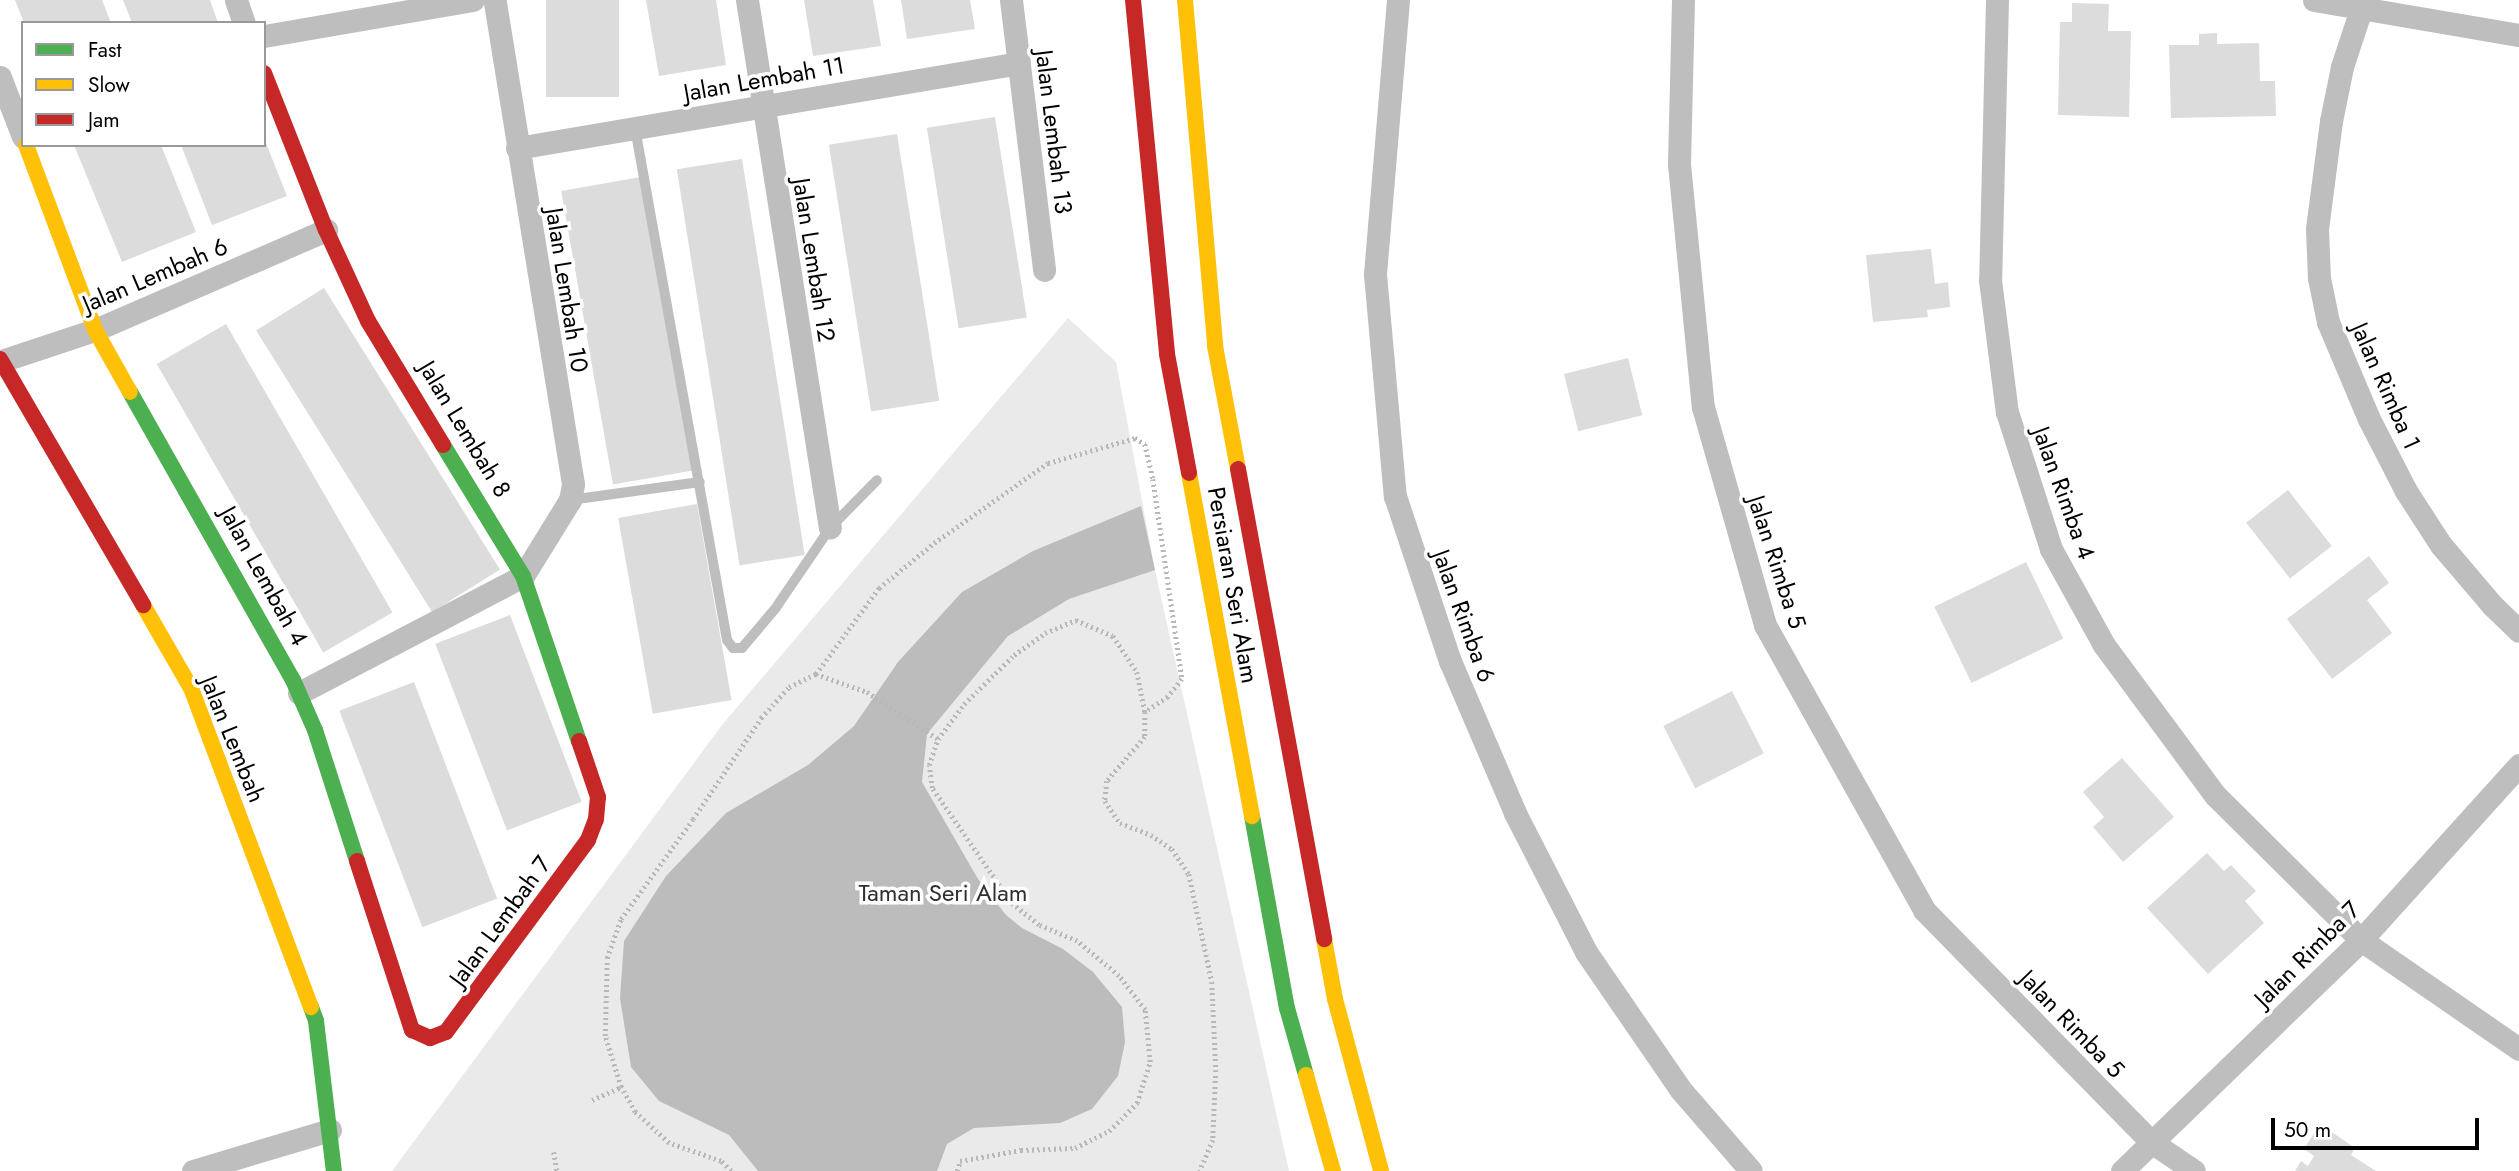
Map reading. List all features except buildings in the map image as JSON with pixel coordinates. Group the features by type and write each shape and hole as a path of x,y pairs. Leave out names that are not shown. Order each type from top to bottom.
{"street":[{"path":"236,0 243,21"},
{"path":"266,36 473,0"},
{"name":"Jalan Lembah 10","path":"495,0 573,484 570,500"},
{"name":"Jalan Lembah 12","path":"747,0 830,528"},
{"name":"Jalan Lembah 13","path":"1011,0 1044,270"},
{"name":"Persiaran Seri Alam","path":"1133,0 1167,354 1287,1008 1334,1171"},
{"name":"Persiaran Seri Alam","path":"1185,0 1216,346 1335,999 1381,1171"},
{"name":"Jalan Rimba 6","path":"1398,0 1375,274 1395,496 1450,661 1515,813 1586,952 1680,1089 1751,1171"},
{"name":"Jalan Rimba 5","path":"1683,0 1679,164 1703,407 1765,625 1924,910 2150,1141 2194,1171"},
{"name":"Jalan Rimba 4","path":"1997,0 1990,279 2007,412 2050,549 2104,645 2215,795 2361,940 2519,1049"},
{"path":"2314,0 2362,5 2519,35"},
{"name":"Jalan Rimba 1","path":"2362,5 2342,67 2331,121 2317,229 2319,278 2328,322 2369,419 2406,491 2441,545 2492,605 2519,631"},
{"name":"Jalan Lembah 11","path":"517,148 1019,62"},
{"path":"0,77 21,132"},
{"name":"Jalan Lembah 8","path":"266,78 326,230 368,321 523,576 598,797 596,819"},
{"name":"Jalan Lembah 4","path":"27,147 95,330 299,694 315,730 412,1030 430,1038"},
{"name":"Jalan Lembah 6","path":"0,360 95,330 326,230"},
{"name":"Jalan Lembah","path":"0,360 191,688 316,1021 334,1171"},
{"path":"299,694 523,576 570,500"},
{"name":"Jalan Rimba 7","path":"2122,1171 2150,1141 2361,940 2519,765"},
{"name":"Jalan Lembah 7","path":"430,1038 446,1032 588,840 596,819"},
{"path":"193,1171 330,1130"}],"lane":[{"path":"635,128 727,640 733,648 742,648 775,608 830,528 877,480"},
{"path":"570,500 700,482"}],"path":[{"path":"731,1171 721,1161 669,1143 635,1112 621,1087 605,1035 607,958 621,919 761,718 789,687 816,674 879,588 934,543 1048,463 1135,438 1145,444 1153,479 1182,679 1168,697 1145,712"},
{"path":"957,1171 960,1161 1021,1150 1075,1148 1109,1131 1137,1103 1150,1062 1145,1010 1119,976 1077,941 1039,925 1012,904 932,788 929,765 938,739 964,704 1014,655 1045,632 1076,620 1113,636 1137,672 1145,712 1145,737 1107,781 1105,802 1120,823 1151,835 1172,849 1189,874 1212,982 1216,1070 1213,1140 1200,1171"},
{"path":"816,674 867,692 938,739"},
{"path":"592,1100 621,1087"},
{"path":"554,1152 557,1171"}],"green space":[{"name":"Taman Seri Alam","path":"1068,318 1116,362 1155,570 1289,1171 392,1171 722,725"}],"shaded area":[{"path":"1141,506 1155,570 1069,599 1008,636 927,734 922,782 978,879 1006,915 1022,928 1063,949 1093,972 1122,1007 1125,1042 1118,1076 1092,1109 1060,1123 974,1128 947,1144 937,1171 758,1171 729,1135 659,1101 631,1067 620,998 624,941 666,876 726,813 808,765 854,726 898,662 962,592 1033,551"}],"traffic: fast":[{"path":"130,392 293,680 315,730 357,861"},
{"path":"443,445 523,576 579,741"},
{"path":"1252,816 1287,1008 1306,1075"},
{"path":"311,1007 316,1021 334,1171"}],"traffic: slow":[{"path":"1185,0 1215,346 1238,469"},
{"path":"27,147 95,330 130,392"},
{"path":"1189,473 1252,816"},
{"path":"143,605 191,688 311,1007"},
{"path":"1324,939 1335,999 1381,1171"},
{"path":"1306,1075 1333,1171"}],"traffic: jam":[{"path":"1133,0 1167,354 1189,473"},
{"path":"266,78 326,230 368,321 443,445"},
{"path":"0,359 143,605"},
{"path":"1238,469 1324,939"},
{"path":"357,861 412,1030 430,1038 446,1032 588,840 596,819 598,797 579,741"}]}
